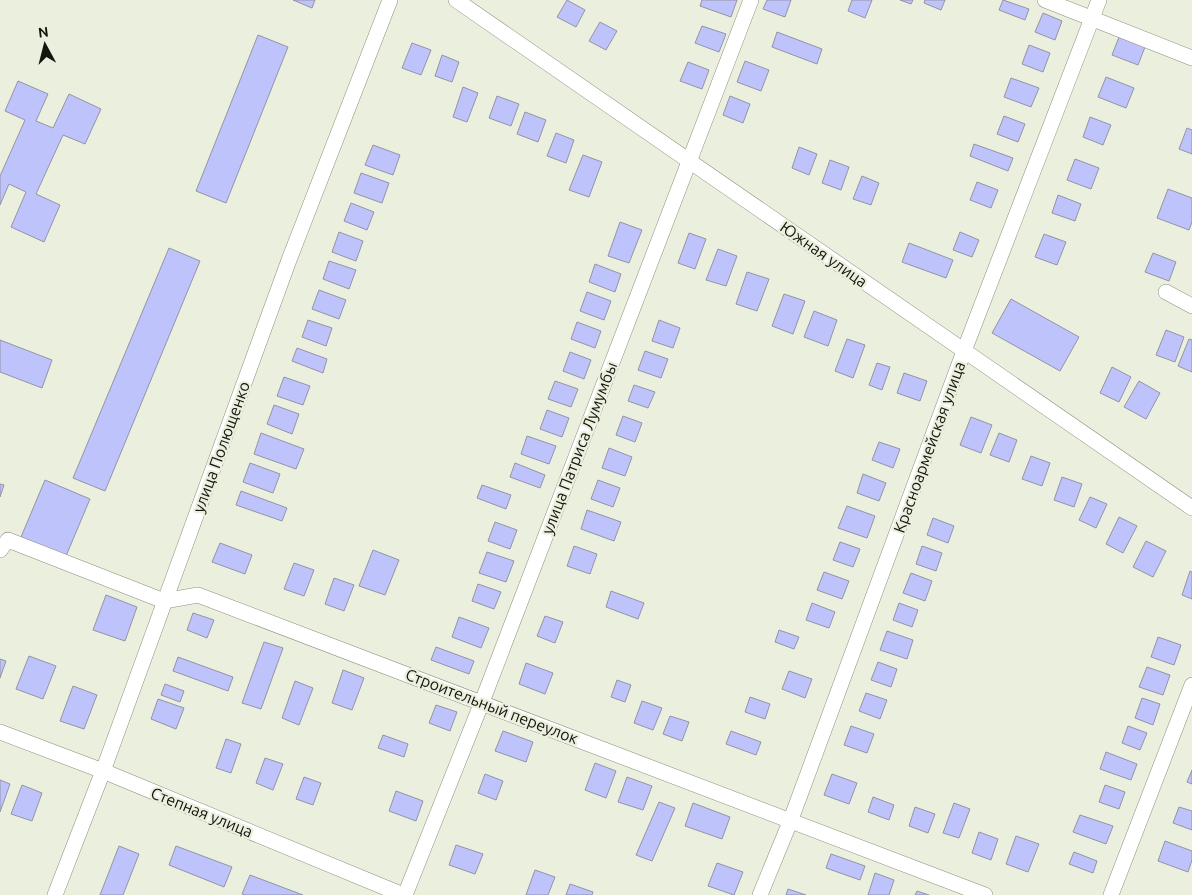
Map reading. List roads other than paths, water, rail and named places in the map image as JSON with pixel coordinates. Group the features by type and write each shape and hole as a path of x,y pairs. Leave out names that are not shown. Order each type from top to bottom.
{"street":[{"name":"улица Полющенко","path":"54,895 103,771 289,260 390,0"},
{"name":"Южная улица","path":"456,0 1192,508"},
{"name":"улица Патриса Лумумбы","path":"404,895 482,702 750,0"},
{"path":"1045,0 1091,20 1192,58"},
{"name":"Красноармейская улица","path":"760,895 790,822 964,351 1099,0"},
{"path":"1166,292 1192,306"},
{"path":"0,550 8,540 164,601"},
{"name":"Строительный переулок","path":"164,601 198,595 985,895"},
{"path":"1111,895 1192,685"},
{"name":"Степная улица","path":"0,732 103,771 404,895"}]}
